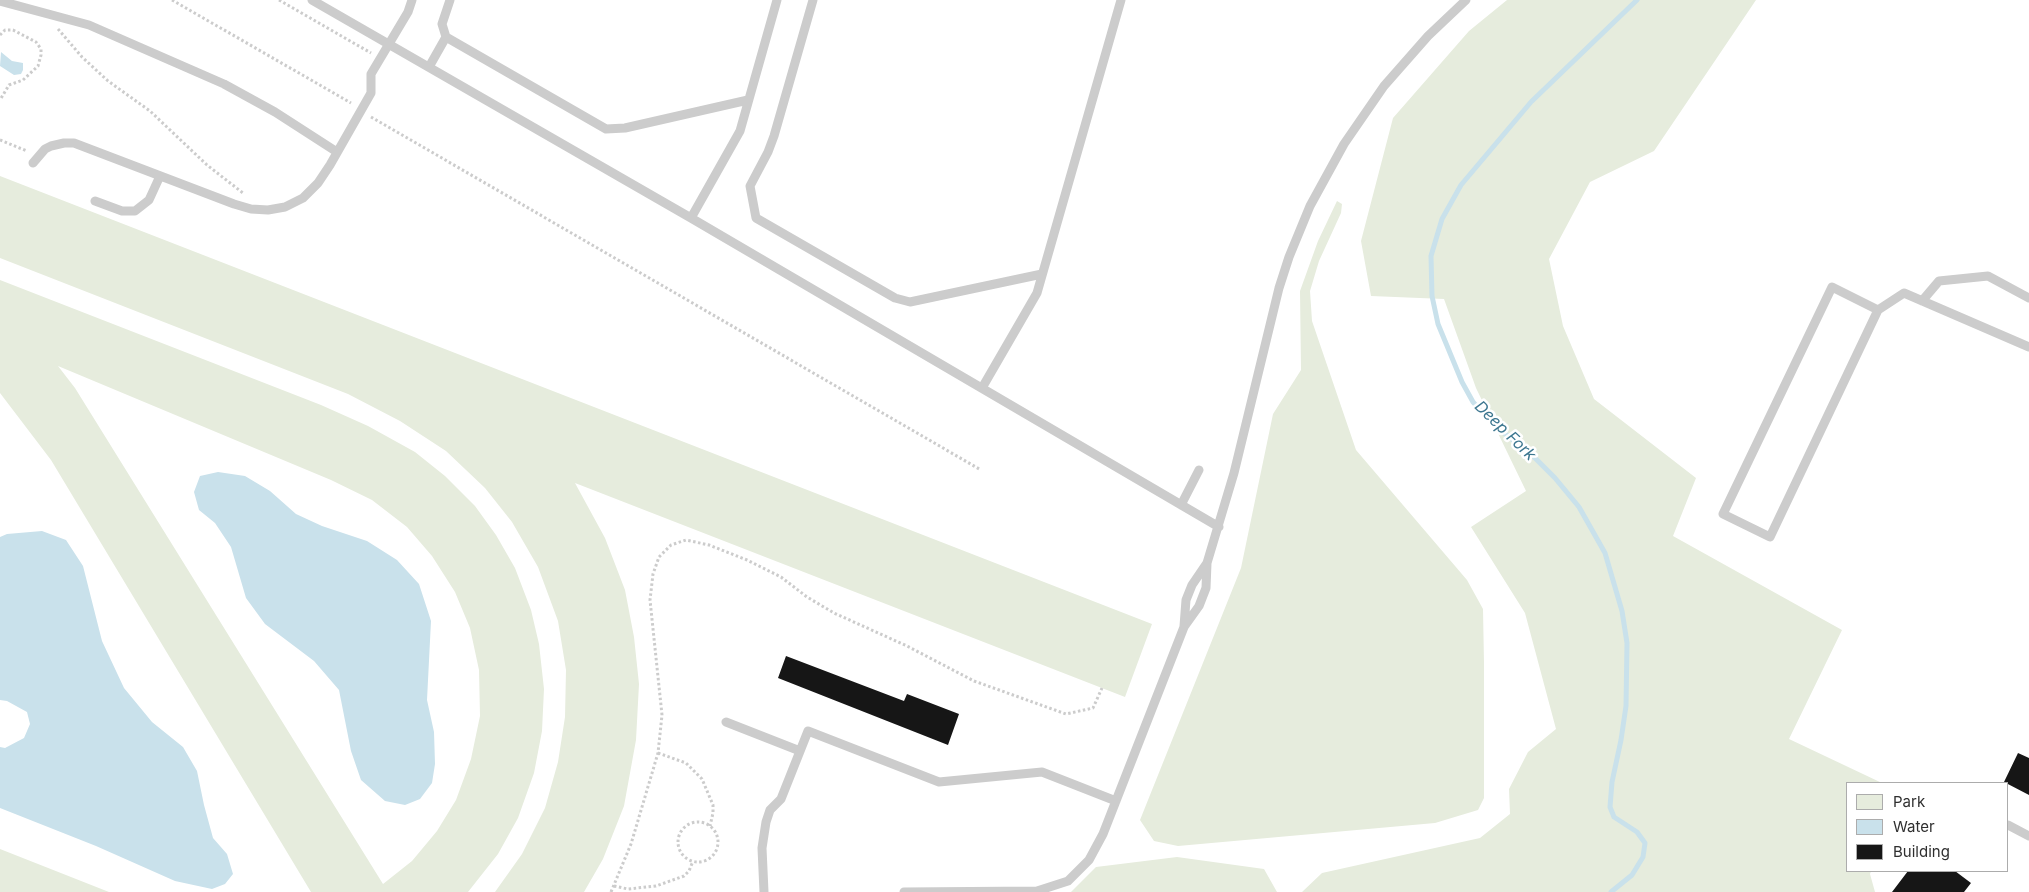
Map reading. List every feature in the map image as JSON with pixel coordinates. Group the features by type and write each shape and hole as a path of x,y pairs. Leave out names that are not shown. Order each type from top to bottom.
{"lane":[{"path":"312,0 691,218 1219,527"},
{"path":"33,163 45,149 51,146 74,143 234,204 251,209 268,210 284,207 303,198 318,183 338,152 371,93 371,74 408,12 412,0"},
{"path":"450,0 442,24 446,37 606,129 625,128 748,100"},
{"path":"691,218 736,139 777,0"},
{"path":"813,0 774,136 768,152 750,186 756,218 894,298 910,302 1042,274"},
{"path":"982,388 1035,299 1121,0"},
{"path":"904,892 1037,891 1068,881 1089,860 1104,834 1184,627 1199,606 1206,588 1207,563 1236,464 1279,288 1289,257 1310,206 1344,144 1384,86 1428,36 1466,0"},
{"path":"0,1 89,26 117,36 224,84 276,112 338,152"},
{"path":"429,67 446,37"},
{"path":"95,201 122,211 135,211 149,200 160,176"},
{"path":"1922,301 1940,281 1988,276 2029,298"},
{"path":"1878,310 1832,286 1723,514 1770,538 1878,310 1904,293 2029,346"},
{"path":"1181,505 1199,470"},
{"path":"1184,627 1186,600 1192,584 1207,563"},
{"path":"726,722 800,752"},
{"path":"764,892 762,848 766,822 770,810 781,799 808,731 939,782 1042,772 1116,801"},
{"path":"2009,825 2029,836"}],"path":[{"path":"172,0 356,106"},
{"path":"279,0 358,45"},
{"path":"55,16 57,28 82,57 108,81 150,111 231,185 248,196"},
{"path":"0,35 5,30 13,30 36,42 41,49 41,55 36,68 23,80 9,85 0,100"},
{"path":"366,114 981,470"},
{"path":"0,140 29,152"},
{"path":"611,892 631,844 658,753 662,715 650,600 653,574 659,557 671,545 686,540 709,545 747,560 781,577 807,597 834,613 907,646 974,681 1066,714 1093,708 1102,688"},
{"path":"658,753 686,763 702,779 713,805 710,826"},
{"path":"692,823 704,823 710,826 716,836 717,842 714,853 705,860 693,861 687,859 679,849 678,836 686,826 692,823"},
{"path":"614,886 628,889 665,883 684,876 689,871 693,861"}],"green space":[{"path":"1507,0 1756,0 1654,151 1590,182 1549,259 1563,326 1594,399 1696,478 1673,536 1842,630 1789,739 1880,782 1846,782 1846,872 1871,872 1875,892 1302,892 1322,873 1480,838 1510,814 1509,789 1528,752 1556,729 1525,613 1471,527 1526,491 1476,388 1444,299 1371,296 1361,241 1393,118 1469,31"},
{"path":"0,176 1152,624 1125,697 575,483 605,538 625,590 634,637 639,684 636,740 624,806 603,859 584,892 495,892 522,854 545,808 558,762 565,717 566,670 558,621 538,567 512,522 485,488 446,451 400,421 348,394 0,258"},
{"path":"1337,201 1342,204 1341,213 1319,261 1310,291 1312,321 1356,450 1467,580 1483,609 1484,798 1478,810 1435,823 1178,846 1154,841 1140,820 1241,568 1273,414 1301,370 1300,291 1318,241"},
{"path":"0,280 321,405 368,426 415,452 445,476 475,506 496,535 515,568 531,610 539,644 544,689 542,731 534,773 518,818 498,854 468,892 311,892 51,460 0,393","holes":["58,366 331,480 372,500 407,527 432,556 455,592 470,628 479,670 480,716 471,759 456,800 437,831 412,861 383,884 75,388"]},
{"path":"0,849 109,892 0,892"},
{"path":"1177,857 1264,869 1277,892 1071,892 1096,867"}],"water":[{"path":"1,52 12,61 23,63 21,74 14,75 0,66"},
{"path":"218,472 245,476 270,491 296,514 322,526 367,541 397,560 419,584 431,621 427,700 434,732 435,764 432,783 420,799 405,805 385,801 361,780 351,751 339,690 314,661 265,624 246,598 231,547 215,523 199,510 194,492 200,476"},
{"path":"42,531 66,540 83,566 102,641 124,688 152,722 183,747 197,771 213,838 227,854 233,874 225,884 212,889 175,881 96,846 0,808 0,747 5,748 24,738 30,724 27,712 7,701 0,700 0,537 7,534"}],"building":[{"path":"786,656 904,701 907,694 959,714 948,745 778,678"},
{"path":"2018,753 2029,758 2029,795 2009,785 2009,782 2004,782"},
{"path":"1907,872 1956,872 1971,883 1964,892 1892,892"}],"waterway":[{"name":"Deep Fork","path":"1611,892 1632,875 1643,857 1645,843 1637,832 1614,817 1610,807 1612,782 1626,706 1627,643 1622,611 1605,553 1579,507 1555,478 1533,456 1494,425 1473,402 1462,382 1438,324 1432,296 1431,256 1442,219 1461,185 1531,102 1637,0"}]}
